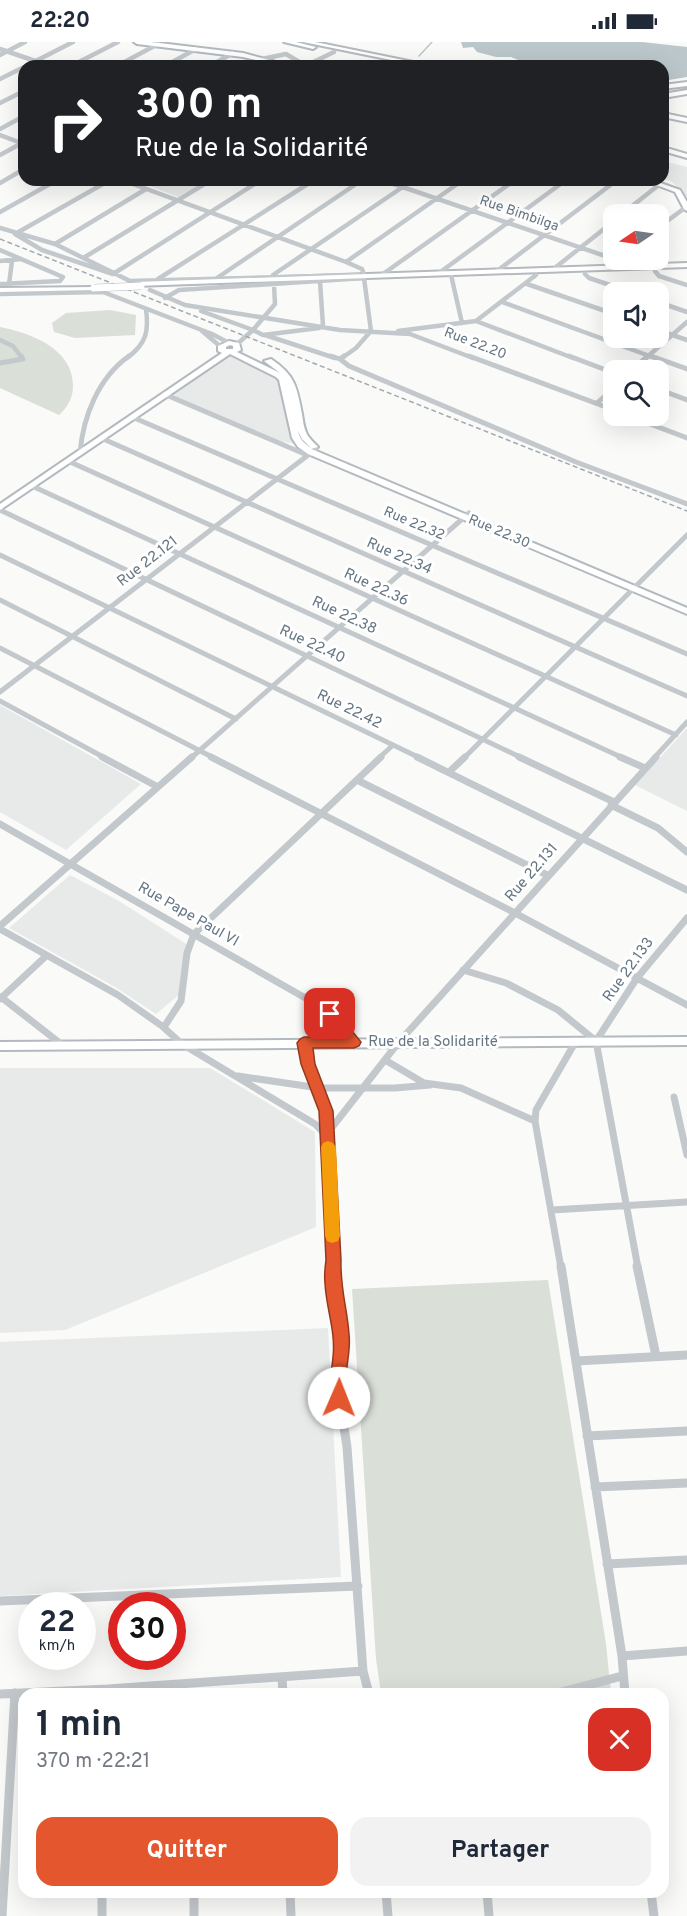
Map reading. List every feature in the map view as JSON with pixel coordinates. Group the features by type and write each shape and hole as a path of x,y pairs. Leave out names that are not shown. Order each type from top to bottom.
{"main road":[{"path":"137,42 232,53 268,60"},
{"path":"287,42 334,52 394,60"},
{"path":"306,42 385,60"},
{"path":"378,58 384,60"},
{"path":"378,58 391,60"},
{"path":"669,88 687,86"},
{"path":"669,96 687,92"},
{"path":"669,98 687,99"},
{"path":"669,115 687,117"},
{"path":"669,145 687,150"},
{"path":"669,151 687,158"},
{"path":"669,155 687,158"},
{"path":"665,186 678,191 687,208"},
{"path":"523,272 603,261"},
{"path":"669,264 687,266"},
{"path":"364,277 383,274 497,271 536,275 585,274 655,271 687,266"},
{"path":"0,289 687,266"},
{"path":"213,342 279,375 283,381 296,438 311,452"},
{"path":"0,509 205,367 227,349"},
{"path":"205,367 227,349"},
{"name":"Rue 22.30","path":"311,452 466,515 687,611"},
{"name":"Rue 22.30","path":"635,587 687,604"},
{"name":"Rue de la Solidarité","path":"0,1046 687,1041"}],"street":[{"path":"0,55 25,42"},
{"path":"38,60 73,42"},
{"path":"82,60 118,42"},
{"path":"128,60 158,44"},
{"path":"0,49 33,60"},
{"path":"176,60 196,49"},
{"path":"318,60 334,52"},
{"path":"220,60 232,53"},
{"path":"265,59 289,53 298,60"},
{"path":"0,79 18,70"},
{"path":"0,104 18,94"},
{"path":"0,129 18,119"},
{"path":"0,135 18,141"},
{"path":"0,155 18,146"},
{"path":"0,183 18,172"},
{"path":"0,212 46,186"},
{"path":"15,234 99,186"},
{"path":"138,186 362,269 371,331 356,348 340,359"},
{"path":"85,257 201,186"},
{"path":"113,274 252,186"},
{"path":"156,280 305,186"},
{"path":"217,278 353,186"},
{"name":"Rue Bimbilga","path":"400,186 603,256"},
{"path":"346,262 454,186"},
{"path":"383,274 507,186"},
{"path":"439,273 558,186"},
{"path":"497,271 609,186"},
{"path":"635,204 657,186"},
{"path":"271,276 403,187"},
{"path":"55,244 146,189"},
{"path":"669,220 687,208"},
{"path":"0,228 55,244 85,257 113,274"},
{"path":"556,267 603,230"},
{"path":"15,234 42,250 113,274 135,284 156,280 271,276 364,277"},
{"path":"0,250 62,275 63,279 60,282 9,284 0,289"},
{"path":"0,261 24,259"},
{"path":"9,284 12,261"},
{"path":"655,271 659,276 687,285"},
{"path":"585,274 589,278 603,283"},
{"path":"451,275 462,323"},
{"path":"396,332 476,321 536,275"},
{"path":"165,298 179,290 364,277"},
{"path":"320,281 324,327"},
{"path":"527,284 603,310"},
{"path":"0,289 103,292 202,331 227,349 253,330 275,304 274,285"},
{"path":"150,290 165,298 263,334 340,359 381,380 555,453 687,504"},
{"path":"502,302 687,369"},
{"path":"185,305 324,327"},
{"path":"669,306 687,312"},
{"path":"80,453 84,429 102,385 115,367 143,344 148,334 146,309"},
{"path":"476,321 603,369"},
{"path":"643,360 687,322"},
{"path":"263,334 324,327"},
{"name":"Rue 22.20","path":"324,327 396,332 436,342 603,405"},
{"path":"202,331 213,342"},
{"path":"669,333 687,340"},
{"path":"0,340 13,346 23,359 0,363"},
{"path":"669,393 687,400"},
{"name":"Rue 22.30","path":"164,394 311,452"},
{"path":"597,403 603,398"},
{"name":"Rue 22.32","path":"132,417 687,654"},
{"path":"655,426 687,438"},
{"name":"Rue 22.34","path":"101,438 687,696"},
{"name":"Rue 22.121","path":"0,692 311,452"},
{"name":"Rue 22.36","path":"68,461 372,600 676,735"},
{"name":"Rue 22.38","path":"32,486 645,768"},
{"name":"Rue 22.40","path":"0,509 612,804 658,828 687,852"},
{"path":"326,1135 315,1124 182,1044 164,1027 110,991 0,928 466,515"},
{"path":"449,772 687,535"},
{"name":"Rue 22.42","path":"0,555 687,890"},
{"path":"0,600 236,719"},
{"path":"0,648 515,913 687,1005"},
{"path":"0,700 158,787"},
{"name":"Rue 22.131","path":"326,1135 398,1043 687,722"},
{"path":"164,1027 181,1001 187,953 194,934 393,745"},
{"path":"357,780 547,875"},
{"name":"Rue Pape Paul VI","path":"0,824 323,1008 354,1042"},
{"name":"Rue 22.133","path":"596,1041 638,978 687,918"},
{"path":"46,956 1,998 61,1044"},
{"path":"463,970 506,983 558,1010 596,1041 625,1206 656,1356"},
{"path":"576,1041 536,1110 534,1121 552,1210 576,1361 622,1656 624,1688"},
{"path":"304,1043 308,1064 326,1111 333,1248 332,1284 341,1333 338,1388 347,1447 363,1671 367,1688"},
{"path":"385,1060 430,1085"},
{"path":"233,1075 319,1088 430,1085 461,1088 519,1112 534,1121"},
{"path":"674,1097 687,1155"},
{"path":"552,1210 687,1202"},
{"path":"576,1361 687,1355"},
{"path":"587,1436 687,1431"},
{"path":"595,1487 687,1483"},
{"path":"608,1564 687,1560"},
{"path":"0,1602 358,1586"},
{"path":"622,1656 687,1651"},
{"path":"193,1688 282,1677 363,1671"},
{"path":"577,1688 622,1676"},
{"path":"282,1677 283,1688"},
{"path":"2,1916 15,1693"},
{"path":"0,1694 18,1693"},
{"path":"102,1898 102,1916"},
{"path":"194,1898 194,1916"},
{"path":"290,1898 291,1916"},
{"path":"386,1898 388,1916"},
{"path":"488,1898 489,1916"},
{"path":"652,1898 654,1916"}],"shaded area":[{"path":"461,42 642,42 687,47 687,77 669,80 669,60 518,60 477,52 473,47 463,48"},
{"path":"669,162 687,167 687,197 669,180"},
{"path":"150,186 196,186 178,197"},
{"path":"110,310 136,315 135,335 75,338 54,332 52,323 66,313"},
{"path":"0,327 37,339 59,353 66,362 71,374 73,391 65,409 59,415 0,388"},
{"path":"227,355 281,380 289,428 296,444 278,441 169,394"},
{"path":"0,705 141,784 66,850 0,812"},
{"path":"687,728 687,811 635,785"},
{"path":"70,875 119,901 188,945 186,989 156,1014 115,987 9,928"},
{"path":"0,1068 210,1068 315,1132 316,1227 65,1330 0,1333"},
{"path":"548,1280 606,1644 610,1688 380,1688 376,1659 352,1289"},
{"path":"328,1328 341,1577 72,1592 18,1592 18,1595 0,1596 0,1342"}],"waterway":[{"path":"419,56 432,42"}],"railway":[{"path":"0,239 687,511"}],"slow traffic":[{"path":"328,1147 332,1236"}],"route":[{"path":"330,1014 354,1042 304,1043 308,1064 326,1111 333,1260 332,1284 341,1333 339,1398"}]}
